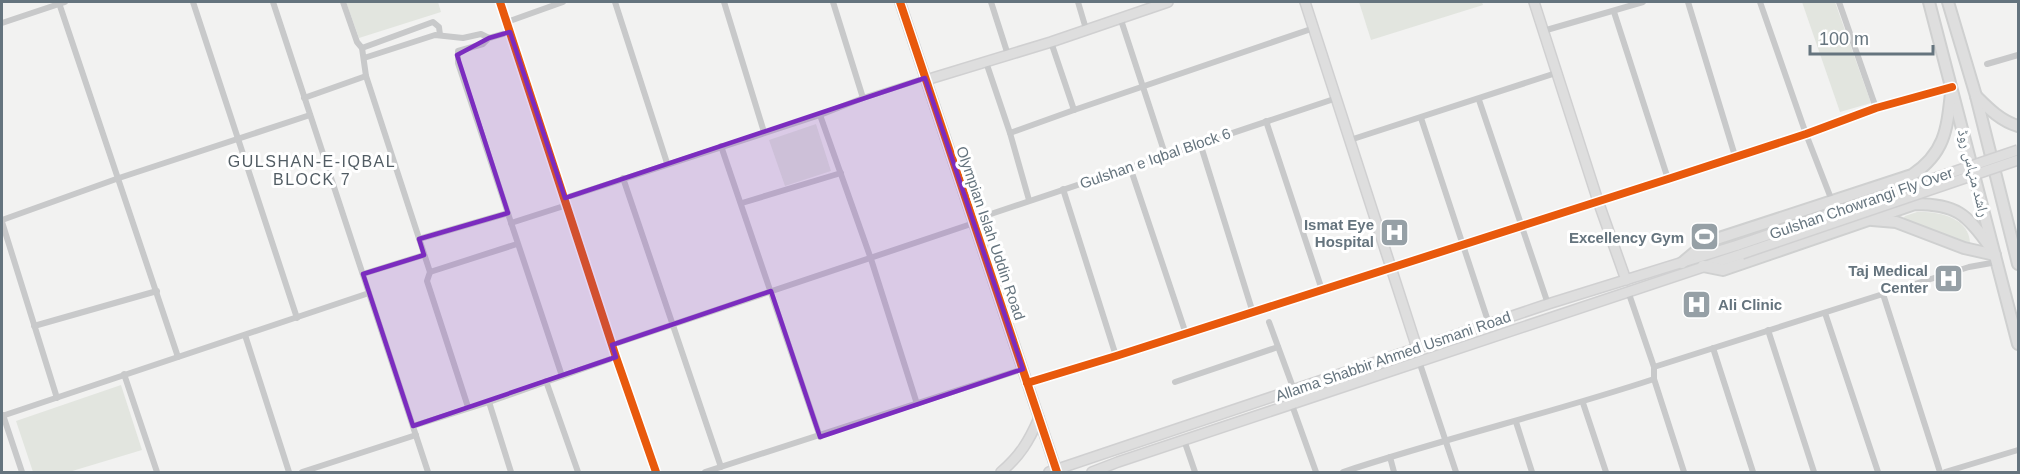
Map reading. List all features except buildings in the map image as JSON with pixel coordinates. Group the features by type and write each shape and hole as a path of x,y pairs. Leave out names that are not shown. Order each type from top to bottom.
{"main road":[{"name":"Olympian Islah Uddin Road","path":"900,2 1023,369 1054,472"},
{"path":"1305,2 1417,348"},
{"path":"1534,2 1626,280"},
{"name":"راشد منہاس روڈ","path":"1929,2 2019,344"},
{"name":"راشد منہاس روڈ","path":"1948,2 1976,96 2019,264"},
{"path":"925,79 1051,42 1162,3"},
{"path":"1682,263 1707,242 1912,175 1923,168 1935,155 1944,138 1952,87"},
{"path":"1976,96 1990,110 2009,123 2019,126"},
{"name":"Gulshan Chowrangi Fly Over","path":"1740,249 2019,150"},
{"name":"Gulshan Chowrangi Fly Over","path":"1740,249 2019,160"},
{"path":"1703,266 1724,270 1915,204 1937,204 1954,209 1971,221 1996,258"},
{"path":"1867,220 1896,222 1996,258"},
{"name":"Allama Shabbir Ahmed Usmani Road","path":"1054,472 1548,304 1682,263 1740,249"},
{"name":"Allama Shabbir Ahmed Usmani Road","path":"1092,472 1703,266 1740,249"},
{"path":"1001,472 1029,442 1039,418"}],"street":[{"path":"2,23 50,4 62,2 178,357"},
{"path":"193,2 297,318"},
{"path":"273,2 428,472"},
{"path":"343,2 357,42 362,48 366,76 430,272 427,281 468,407"},
{"path":"500,2 656,472"},
{"path":"507,22 562,2"},
{"path":"615,2 667,163"},
{"path":"724,2 764,132"},
{"path":"833,2 863,99"},
{"path":"991,2 1008,55"},
{"path":"1078,2 1086,29"},
{"path":"1543,31 1643,2"},
{"path":"1688,2 1735,156"},
{"path":"1760,2 1832,201"},
{"path":"1839,2 1876,108"},
{"path":"1614,12 1668,179"},
{"path":"1120,17 1166,154"},
{"path":"362,48 433,22 439,27 440,35"},
{"path":"1010,133 1314,28"},
{"path":"510,32 489,38 483,44 458,51 457,55 562,376"},
{"path":"364,58 440,35 463,38 481,34 489,38"},
{"path":"1051,42 1074,110"},
{"path":"1987,64 2019,56"},
{"path":"986,62 1029,200"},
{"path":"1350,140 1479,100 1556,73"},
{"path":"304,98 366,76"},
{"path":"565,198 925,79"},
{"path":"1027,383 1253,313 1668,179 1806,134 1876,108 1952,87"},
{"name":"Gulshan e Iqbal Block 6","path":"612,345 871,259 1029,200 1337,98"},
{"path":"1479,100 1548,304"},
{"path":"820,115 871,259 917,404"},
{"path":"57,398 2,221 119,178 310,116"},
{"path":"1421,118 1488,324"},
{"path":"1266,121 1322,290"},
{"path":"1200,143 1253,313"},
{"path":"721,146 820,437"},
{"path":"1131,167 1186,333"},
{"path":"742,203 841,172"},
{"path":"623,178 721,467"},
{"path":"1063,189 1116,356"},
{"path":"511,223 567,205"},
{"path":"419,239 508,213"},
{"path":"430,272 517,244"},
{"path":"363,273 423,255"},
{"path":"1654,367 1996,258"},
{"path":"34,326 157,291"},
{"path":"1628,291 1654,367 1654,379 1684,472"},
{"path":"22,472 2,416 369,293"},
{"path":"1883,294 1940,472"},
{"path":"1825,313 1878,472"},
{"path":"1269,322 1293,390"},
{"path":"1768,330 1814,472"},
{"path":"245,334 289,472"},
{"path":"1175,382 1278,347"},
{"path":"1713,348 1753,472"},
{"path":"414,426 616,357"},
{"path":"1419,361 1456,472"},
{"path":"705,472 820,437 1023,369"},
{"path":"124,374 157,472"},
{"path":"1343,472 1583,403 1654,379"},
{"path":"546,381 578,472"},
{"path":"489,402 511,472"},
{"path":"1583,403 1606,472"},
{"path":"1293,405 1316,472"},
{"path":"1516,422 1532,472"},
{"path":"302,472 416,435"},
{"path":"1184,440 1196,472"},
{"path":"1945,472 2019,450"},
{"path":"1390,457 1394,472"}],"highlighted area":[{"path":"510,32 565,198 925,78 1023,369 820,437 771,291 612,345 616,357 413,426 363,274 424,255 419,239 508,213 457,55 489,38"}],"shaded area":[{"path":"346,2 438,2 441,12 359,38"},
{"path":"1359,2 1482,2 1483,5 1371,40"},
{"path":"1802,2 1835,2 1871,103 1840,112"},
{"path":"816,124 831,171 785,186 769,140"},
{"path":"1917,212 1951,217 1964,227 1970,243 1967,246 1902,220 1905,216"},
{"path":"121,385 142,450 69,472 33,472 16,421"}],"cycle path":[{"path":"500,2 656,472"},
{"path":"900,2 1057,472"},
{"path":"1027,383 1668,179 1806,134 1876,108 1952,87"}],"place":[{"name":"Ismat Eye Hospital","path":"1395,233"},
{"name":"Excellency Gym","path":"1705,237"},
{"name":"Taj Medical Center","path":"1949,279"},
{"name":"Ali Clinic","path":"1697,304"}],"district":[{"name":"GULSHAN-E-IQBAL BLOCK 7","path":"312,170"}]}
